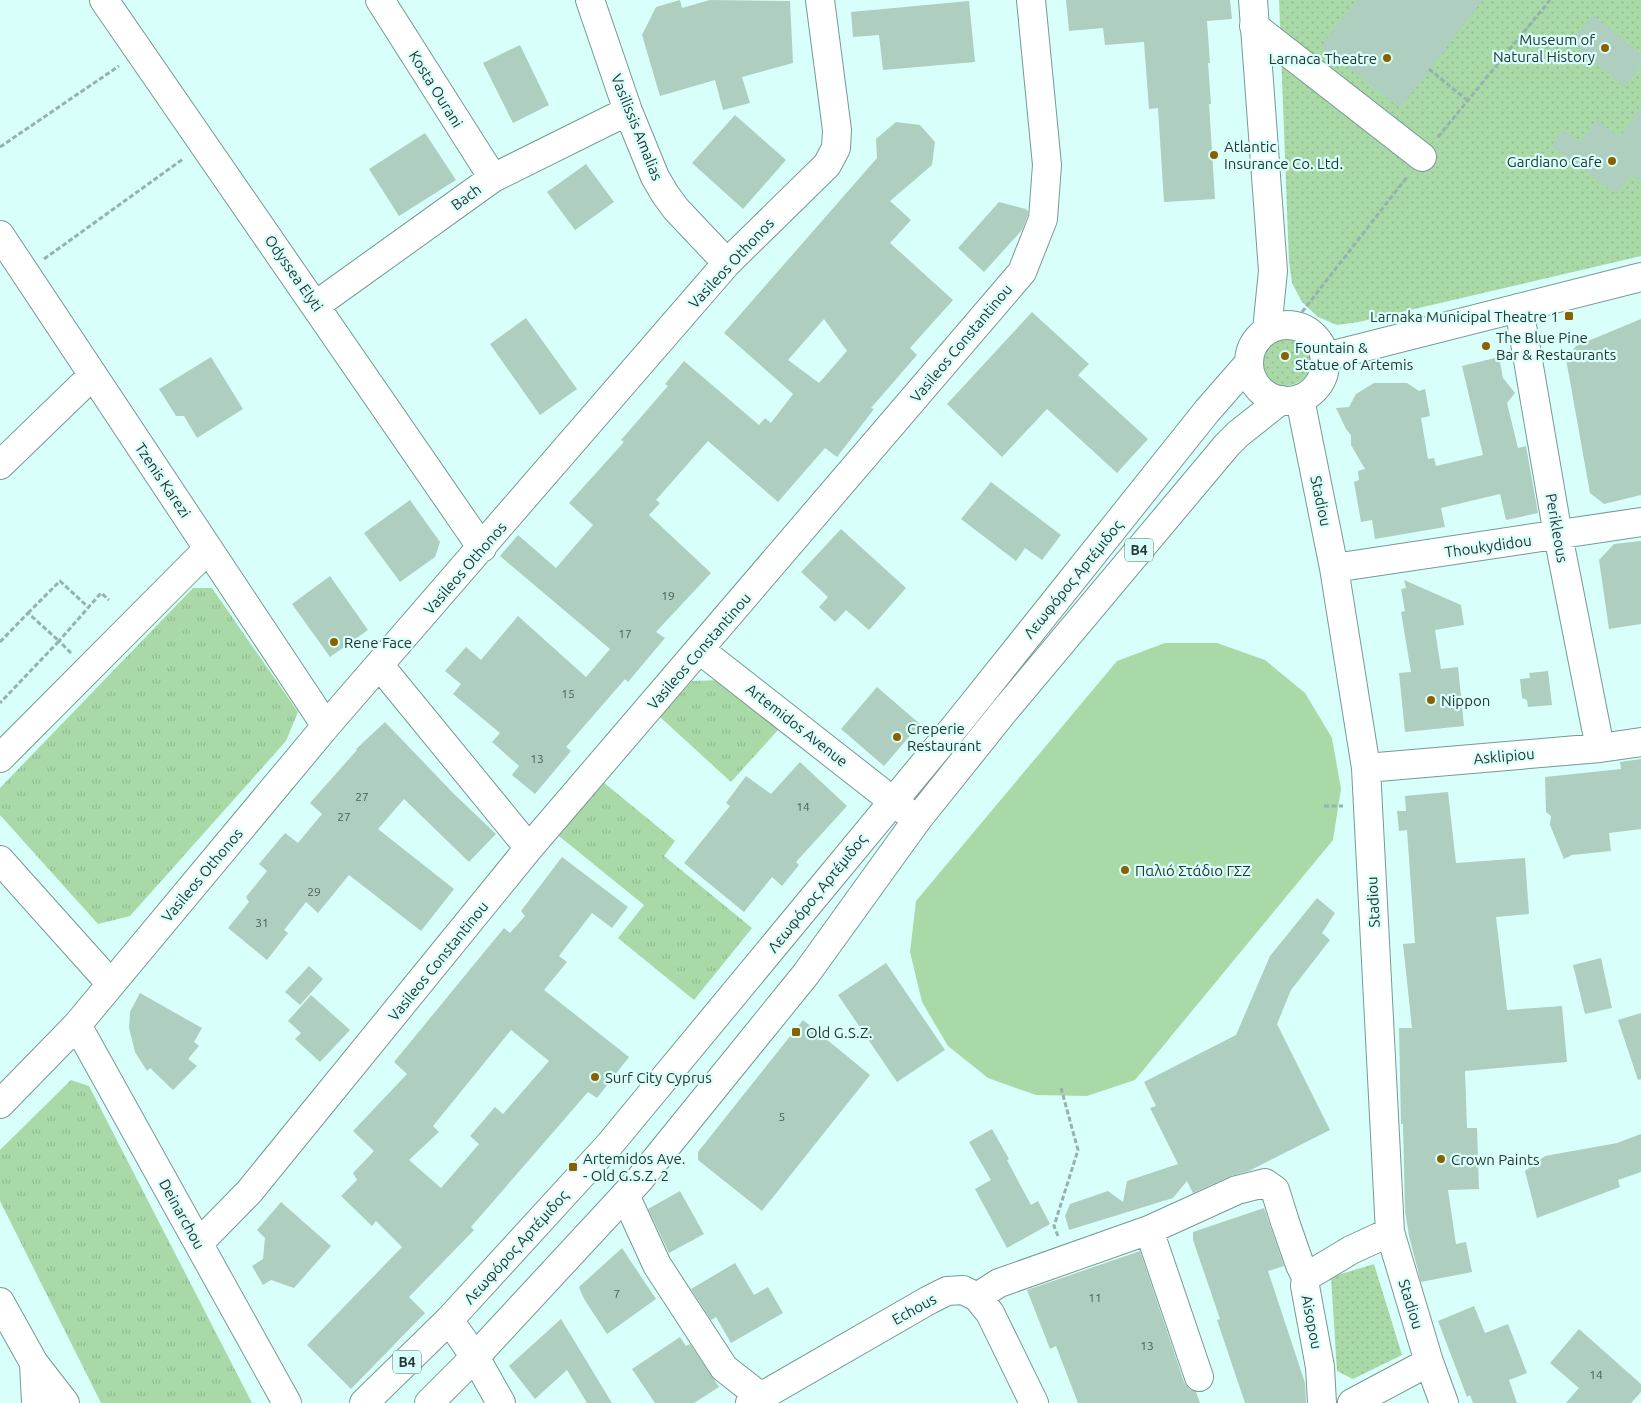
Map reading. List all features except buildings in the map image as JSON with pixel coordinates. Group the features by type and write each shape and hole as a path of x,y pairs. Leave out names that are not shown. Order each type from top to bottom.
{"street":[{"name":"Odyssea Elyti","path":"104,0 482,548"},
{"name":"Kosta Ourani","path":"380,0 493,178"},
{"name":"Vasileos Othonos","path":"0,1104 77,1025 326,726 727,264 827,164 836,148 837,130 820,0"},
{"name":"Vasileos Constantinou","path":"199,1243 250,1192 529,848 1022,272 1043,219 1047,165 1032,0"},
{"name":"Vasilissis Amalias","path":"594,1 628,111 655,177 664,194 727,264"},
{"path":"1253,13 1422,157"},
{"path":"1253,13 1280,327 1304,328 1314,335 1321,345 1325,357 1641,277"},
{"name":"Bach","path":"316,305 493,178 628,111"},
{"name":"Tzenis Karezi","path":"0,235 326,726"},
{"name":"Perikleous","path":"1519,308 1558,535 1600,748"},
{"name":"B4","path":"1249,363 1252,350 1258,339 1280,327"},
{"name":"B4","path":"1291,400 1310,394 1317,387 1323,378 1326,367 1325,357"},
{"path":"1249,363 1255,383 1262,392 1271,398 1291,400"},
{"name":"Λεωφόρος Αρτέμιδος","path":"364,1403 450,1320 610,1144 964,715 1207,411 1249,363"},
{"path":"0,465 94,375"},
{"name":"Λεωφόρος Αρτέμιδος","path":"429,1403 475,1357 625,1195 806,974 917,820 1005,710 1227,445 1238,434 1291,400"},
{"name":"Stadiou","path":"1291,400 1334,568 1366,768 1390,1232 1429,1362 1444,1403"},
{"name":"Thoukydidou","path":"1334,568 1641,522"},
{"path":"0,758 208,549"},
{"name":"Artemidos Avenue","path":"700,650 917,820"},
{"path":"380,666 529,848"},
{"name":"Asklipiou","path":"1366,768 1600,748 1641,742"},
{"path":"0,860 111,984"},
{"name":"Deinarchou","path":"77,1025 287,1403"},
{"path":"1034,1403 990,1313 976,1297 999,1283 1149,1230 1236,1190 1265,1183 1275,1190 1300,1265 1306,1277"},
{"path":"625,1195 657,1265 724,1368 755,1400"},
{"path":"1149,1230 1199,1377"},
{"name":"Aisopou","path":"1322,1403 1320,1367 1306,1277 1351,1250 1390,1232"},
{"name":"Echous","path":"755,1400 947,1291 963,1290 976,1297"},
{"path":"0,1302 34,1363 65,1403"},
{"path":"450,1320 475,1357 501,1403"},
{"path":"1352,1403 1429,1362"},
{"path":"34,1363 36,1403"}],"path":[{"path":"0,146 140,51"},
{"path":"1429,69 1468,101"},
{"path":"25,273 204,144"},
{"path":"0,642 60,580 89,608"},
{"path":"0,703 101,593 108,600"},
{"path":"28,613 76,659"},
{"path":"1061,1088 1078,1150 1054,1226 1061,1244"}],"green space":[{"path":"1279,0 1641,0 1641,256 1359,322 1337,325 1318,317 1302,302 1292,283 1289,262"},
{"name":"Fountain & Statue of Artemis","path":"1285,330 1296,332 1305,338 1311,347 1313,358 1311,369 1305,378 1296,384 1285,386 1274,384 1265,378 1259,369 1257,358 1259,347 1265,338 1274,332"},
{"path":"193,588 212,588 298,712 286,741 130,916 98,924 0,815 0,788"},
{"name":"Παλιό Στάδιο ΓΣΖ","path":"1165,643 1217,643 1265,660 1305,693 1332,738 1341,789 1333,840 1135,1080 1087,1096 1036,1095 988,1078 948,1046 922,1002 910,952 916,901 1117,661"},
{"path":"722,680 778,730 731,782 660,717 692,681"},
{"path":"603,782 675,841 664,856 752,928 694,1000 618,938 644,905 559,836"},
{"path":"71,1080 89,1086 252,1403 101,1403 0,1201 0,1150"},
{"path":"1374,1264 1402,1355 1353,1379 1337,1371 1331,1277"}],"place":[{"name":"Museum of Natural History","path":"1605,48"},
{"name":"Larnaca Theatre","path":"1387,58"},
{"name":"Atlantic Insurance Co. Ltd.","path":"1214,155"},
{"name":"Gardiano Cafe","path":"1612,161"},
{"name":"Larnaka Municipal Theatre 1","path":"1569,316"},
{"name":"The Blue Pine Bar & Restaurants","path":"1486,346"},
{"name":"Fountain & Statue of Artemis","path":"1285,356"},
{"name":"Rene Face","path":"334,642"},
{"name":"Nippon","path":"1431,700"},
{"name":"Creperie Restaurant","path":"897,737"},
{"name":"Παλιό Στάδιο ΓΣΖ","path":"1125,870"},
{"name":"Old G.S.Z.","path":"796,1032"},
{"name":"Surf City Cyprus","path":"595,1077"},
{"name":"Crown Paints","path":"1441,1159"},
{"name":"Artemidos Ave. - Old G.S.Z. 2","path":"573,1167"}]}
